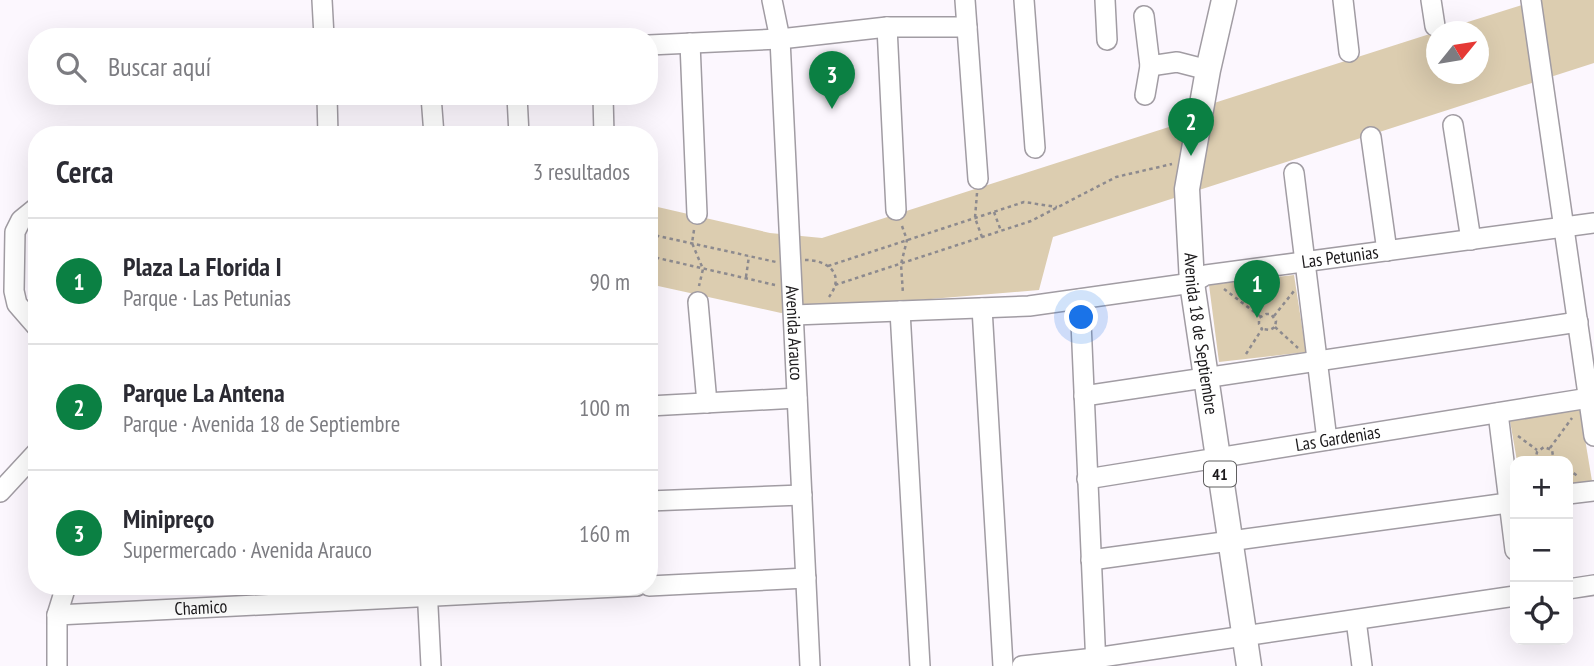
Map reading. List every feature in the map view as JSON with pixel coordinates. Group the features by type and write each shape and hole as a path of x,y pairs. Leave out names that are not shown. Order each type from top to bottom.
{"main road":[{"name":"Avenida 18 de Septiembre","path":"1224,0 1187,189 1199,279 1206,378 1249,666"}],"street":[{"path":"322,0 324,28"},
{"name":"Avenida Arauco","path":"772,0 780,39 810,666"},
{"path":"965,0 978,179"},
{"path":"1024,0 1035,148"},
{"path":"1105,0 1107,40"},
{"path":"1343,0 1349,52"},
{"path":"1431,0 1434,21"},
{"path":"1531,0 1594,436"},
{"path":"1144,16 1150,66 1145,95"},
{"path":"887,27 896,210"},
{"path":"658,45 780,39 887,27 967,27"},
{"path":"690,43 697,214"},
{"path":"1150,66 1177,62 1209,70"},
{"path":"327,105 328,126"},
{"path":"432,105 433,126"},
{"path":"517,105 519,126"},
{"path":"603,105 604,126"},
{"path":"1453,125 1472,240"},
{"path":"1371,137 1387,251"},
{"path":"1294,173 1315,361 1327,440"},
{"path":"28,214 21,220 15,232 14,291 17,304 28,316"},
{"name":"Las Petunias","path":"793,316 1029,306 1199,279 1306,268 1387,251 1594,223"},
{"path":"698,296 707,403"},
{"path":"1080,299 1095,662"},
{"path":"982,308 1003,666"},
{"path":"902,311 920,666"},
{"path":"1084,396 1578,322"},
{"path":"658,406 797,398"},
{"name":"Las Gardenias","path":"1087,479 1588,398"},
{"path":"1498,413 1510,490"},
{"path":"0,492 28,462"},
{"path":"1573,493 1594,491"},
{"path":"658,501 802,495"},
{"path":"1091,560 1510,503"},
{"path":"658,586 806,578"},
{"path":"1573,588 1594,585"},
{"path":"57,666 57,615 63,595"},
{"name":"Chamico","path":"57,615 379,595"},
{"path":"427,595 431,666"},
{"path":"1022,666 1095,662 1244,636 1510,597"},
{"path":"1356,620 1362,666"}],"path":[{"path":"835,285 1031,221 1116,177 1192,159"},
{"path":"978,179 975,218 982,237"},
{"path":"828,266 1024,202 1057,207"},
{"path":"896,210 907,240 901,264 902,311"},
{"path":"994,212 1001,231"},
{"path":"697,214 692,243 703,269 698,296"},
{"path":"658,236 749,256 791,262 817,260 828,266 834,274 835,285 828,299"},
{"path":"746,278 749,256"},
{"path":"658,259 792,289"},
{"path":"1274,316 1306,268"},
{"path":"1199,279 1261,317"},
{"path":"1262,329 1259,321 1263,314 1269,313 1274,316 1275,327"},
{"path":"1275,327 1315,361"},
{"path":"1262,329 1270,330 1275,327"},
{"path":"1234,374 1262,329"},
{"path":"1550,448 1588,398"},
{"path":"1550,448 1553,456"},
{"path":"1537,456 1538,449 1550,448"}],"shaded area":[{"path":"1538,0 1594,0 1594,63 1053,237 1039,290 781,313 658,286 658,207 770,233 822,238 1172,126 1189,111 1426,35 1426,84 1489,84 1489,21 1471,21"},
{"path":"1294,275 1306,352 1219,362 1209,285"},
{"path":"1580,409 1592,481 1573,483 1573,456 1516,456 1510,421"}],"place":[{"name":"Minipreço","path":"832,109"},
{"name":"Parque La Antena","path":"1191,156"},
{"name":"Plaza La Florida I","path":"1257,318"}]}
